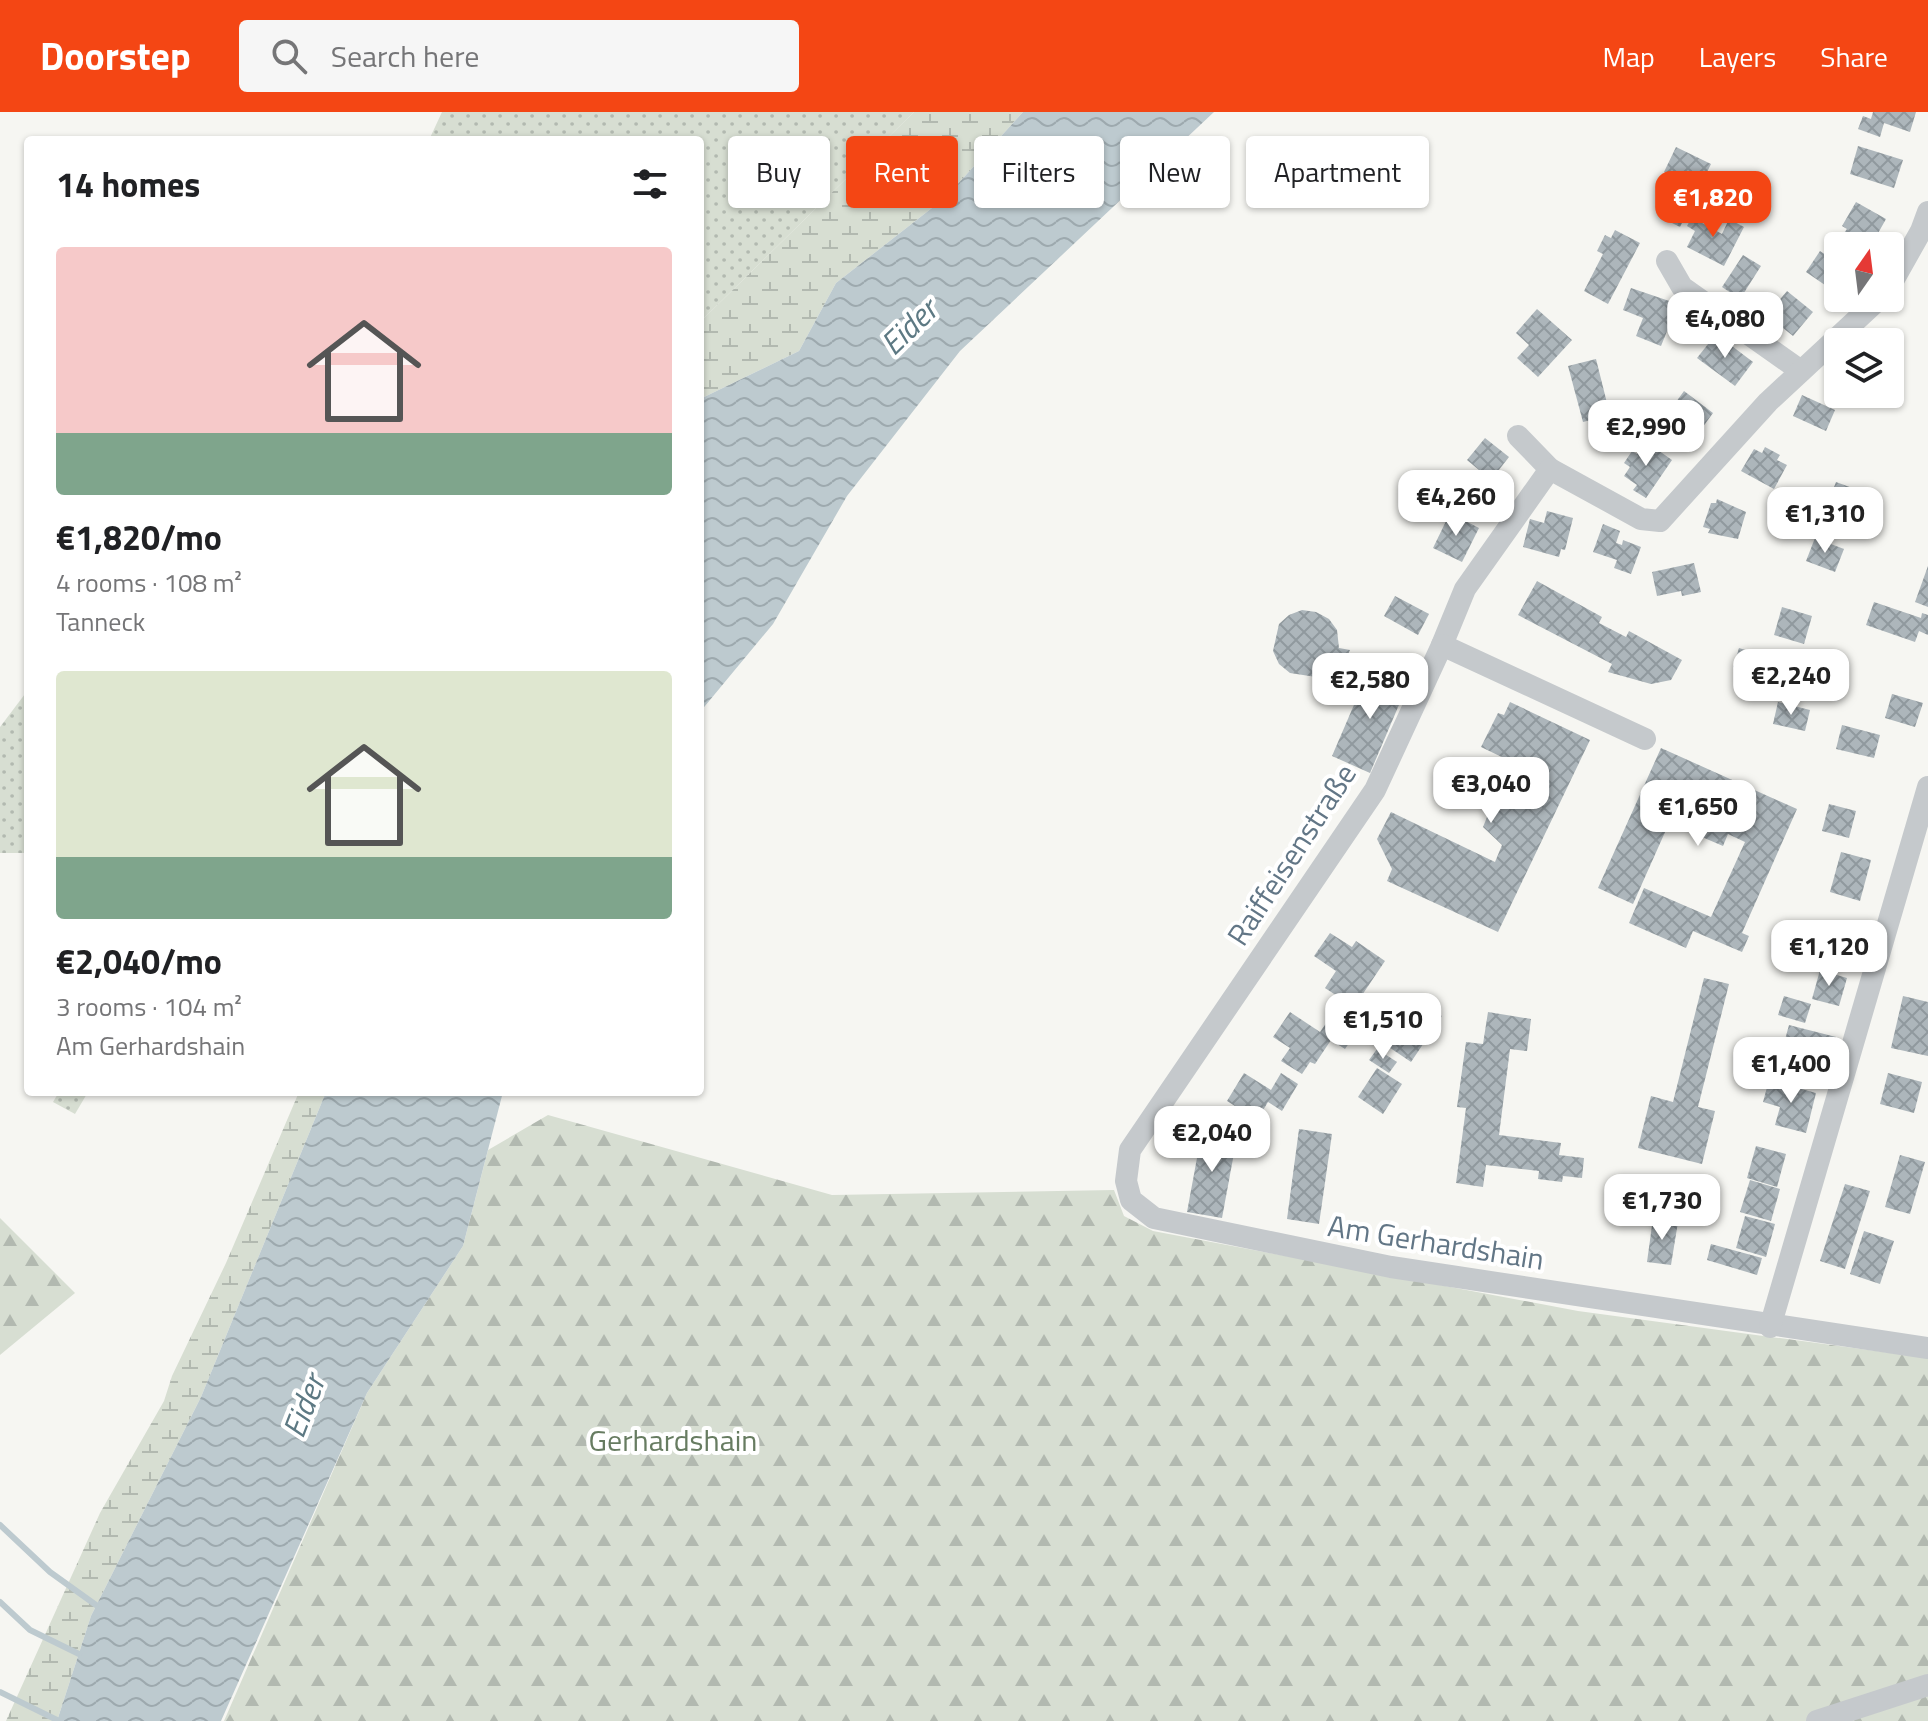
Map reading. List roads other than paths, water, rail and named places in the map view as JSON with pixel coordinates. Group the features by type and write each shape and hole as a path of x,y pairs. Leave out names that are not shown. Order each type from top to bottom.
{"street":[{"path":"1904,261 1928,212"},
{"path":"1667,261 1682,287 1801,371"},
{"path":"1518,436 1550,469 1641,519 1660,521 1801,371 1866,312"},
{"name":"Raiffeisenstraße","path":"1131,1200 1126,1181 1130,1150 1375,790 1465,589 1550,469"},
{"path":"1442,645 1645,739"},
{"path":"1770,1327 1928,787"},
{"name":"Am Gerhardshain","path":"1131,1200 1154,1218 1297,1250 1770,1327 1928,1348"},
{"path":"1817,1721 1928,1685"}],"water":[{"name":"Eider","path":"1023,112 1214,112 1188,136 1120,136 1120,200 960,351 847,496 773,624 704,707 704,397 799,351 836,283 932,208 958,208 958,184 974,166 974,208 1104,208 1104,136 1001,136"},
{"name":"Eider","path":"324,1096 502,1096 463,1246 367,1393 221,1721 57,1721 91,1616 201,1397"}],"waterway":[{"path":"0,1525 50,1572 96,1605"},
{"path":"0,1602 30,1630 79,1654"},
{"path":"0,1692 57,1720"}],"park label":[{"name":"Gerhardshain","path":"673,1441"}]}
